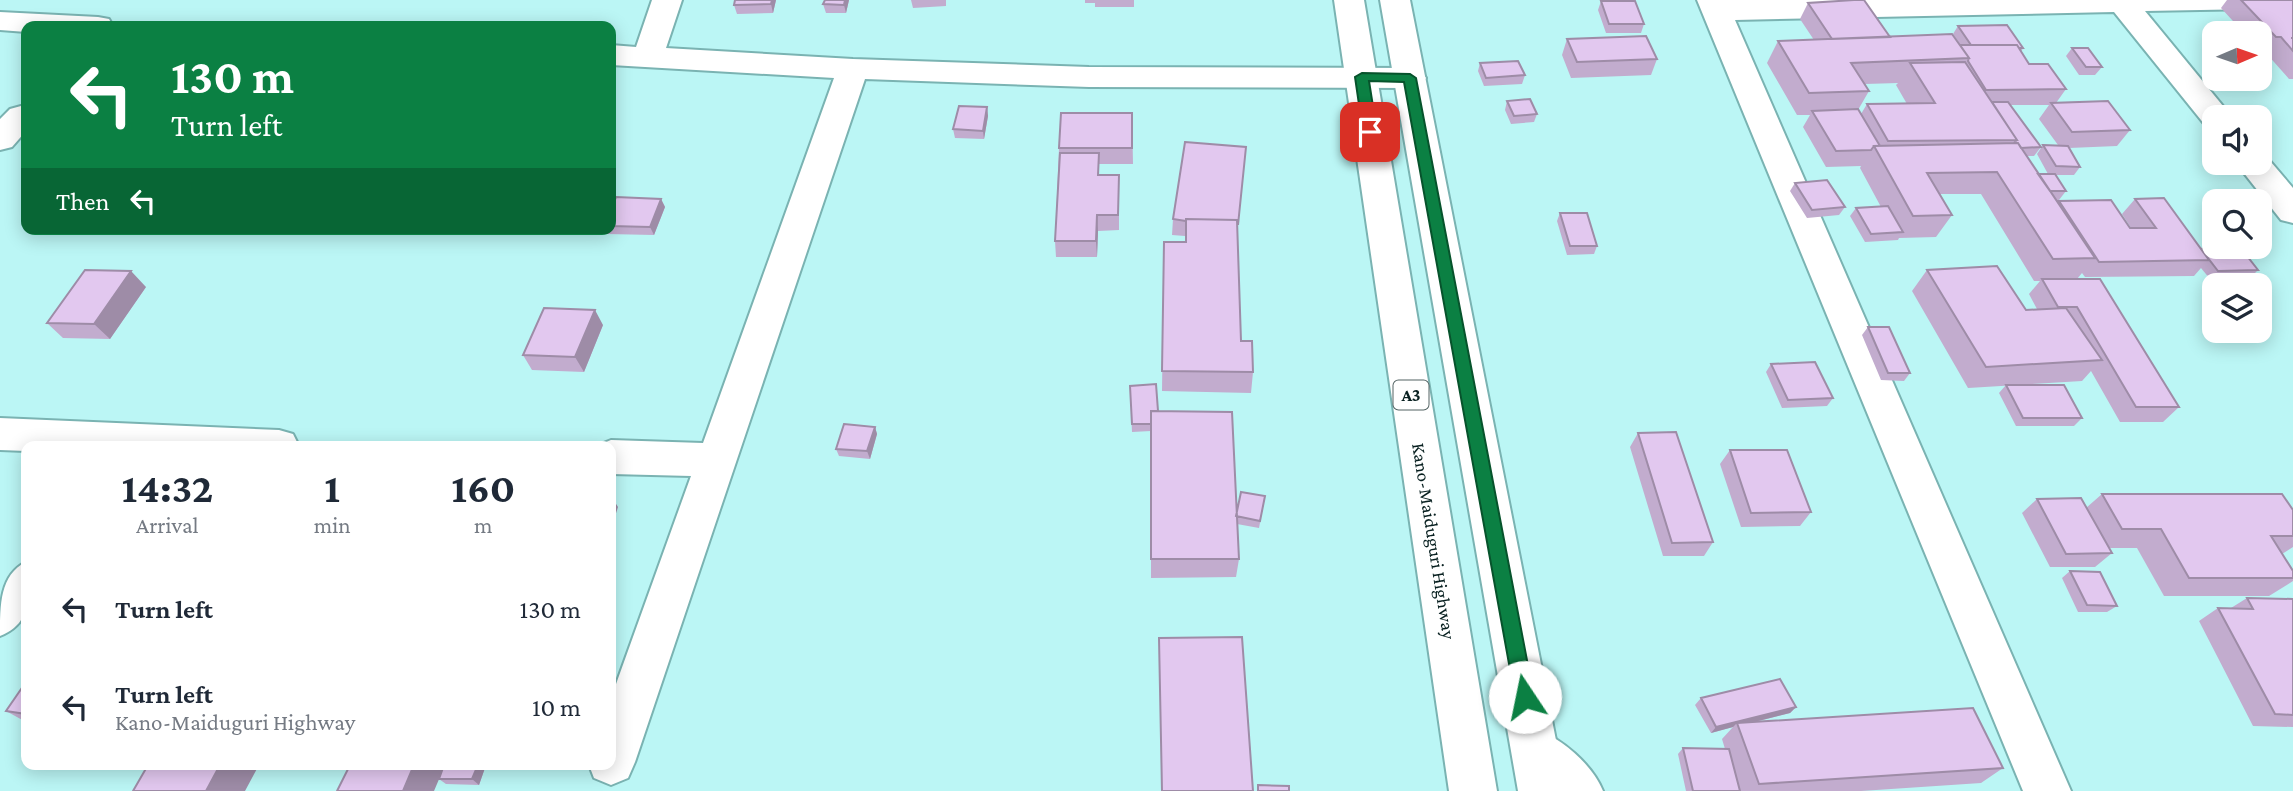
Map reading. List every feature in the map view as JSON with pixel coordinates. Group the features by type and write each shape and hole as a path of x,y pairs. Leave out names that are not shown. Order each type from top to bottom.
{"main road":[{"path":"648,57 667,0"},
{"name":"Kano-Maiduguri Highway","path":"1349,0 1472,791"},
{"path":"1395,0 1538,771 1579,791"},
{"path":"2047,791 1714,5 2256,0"},
{"path":"2121,2 2206,105"},
{"path":"0,21 21,22"},
{"path":"616,55 853,69 1089,78 1410,78"},
{"path":"616,746 853,69"},
{"path":"2263,175 2293,211"},
{"path":"0,434 90,441"},
{"path":"616,457 715,460"},
{"path":"0,616 21,588"},
{"path":"601,791 608,770"}],"building":[{"path":"735,0 772,0 771,4 734,5"},
{"path":"825,0 845,0 844,5 823,4"},
{"path":"1864,0 1890,37 1832,39 1808,3"},
{"path":"2241,0 2293,0 2293,51 2281,37 2276,37 2272,33 2272,21 2261,21"},
{"path":"1601,1 1635,1 1644,24 1609,24"},
{"path":"2007,25 2023,48 2017,45 1971,45 1958,26"},
{"path":"1952,34 1969,58 1851,63 1869,91 1809,93 1778,41"},
{"path":"1646,36 1657,59 1577,62 1567,39"},
{"path":"1960,45 2017,45 2029,64 2048,64 2066,89 1986,90"},
{"path":"2072,48 2088,48 2102,67 2086,67"},
{"path":"1518,61 1525,75 1486,78 1480,63"},
{"path":"1965,62 2017,140 1888,141 1867,104 1935,103 1910,63"},
{"path":"1530,99 1537,114 1514,116 1507,101"},
{"path":"2108,101 2130,130 2072,132 2051,103"},
{"path":"1992,102 2008,102 2041,147 2021,148 2018,143 2014,143 2017,140"},
{"path":"959,106 987,107 983,131 953,129"},
{"path":"1858,109 1880,146 1874,146 1871,150 1836,151 1812,111"},
{"path":"1061,113 1132,113 1132,148 1059,148"},
{"path":"1185,142 1246,147 1238,225 1237,220 1173,219"},
{"path":"2018,143 2095,258 2053,259 1997,172 1927,173 1952,215 1913,216 1874,146"},
{"path":"2043,145 2068,146 2080,167 2056,166"},
{"path":"1060,153 1099,153 1098,175 1119,175 1118,215 1097,215 1096,241 1055,241"},
{"path":"2038,174 2055,174 2066,191 2050,191"},
{"path":"1827,180 1845,207 1812,210 1795,183"},
{"path":"616,197 661,199 650,227 616,226"},
{"path":"2164,198 2202,250 2202,259 2209,260 2099,262 2059,201 2111,200 2130,228 2156,228 2135,199"},
{"path":"1888,206 1903,232 1871,234 1856,208"},
{"path":"1560,213 1587,213 1597,246 1570,246"},
{"path":"1186,219 1237,220 1241,341 1252,341 1253,372 1162,371 1164,242 1186,242"},
{"path":"2209,259 2249,259 2258,270 2218,271"},
{"path":"1997,266 2026,310 2066,308 2102,360 1986,367 1927,270"},
{"path":"85,270 131,271 94,324 47,323"},
{"path":"2042,279 2100,279 2179,407 2136,407 2077,307 2058,307"},
{"path":"544,308 595,310 575,357 523,355"},
{"path":"1868,327 1889,327 1910,373 1888,373"},
{"path":"1815,362 1833,398 1788,400 1771,364"},
{"path":"1156,384 1158,411 1151,411 1151,424 1132,424 1130,386"},
{"path":"2006,385 2064,385 2082,418 2023,418"},
{"path":"1151,411 1232,412 1239,559 1151,559"},
{"path":"844,424 875,427 867,451 836,449"},
{"path":"1676,432 1713,542 1672,543 1638,433"},
{"path":"1730,450 1787,450 1811,512 1751,513"},
{"path":"1241,492 1265,496 1260,521 1236,516"},
{"path":"2102,494 2282,494 2293,510 2293,536 2271,536 2293,571 2293,578 2189,578 2161,529 2122,529"},
{"path":"2081,498 2112,553 2066,554 2037,499"},
{"path":"2070,571 2100,572 2117,606 2087,605"},
{"path":"2247,598 2293,599 2293,715 2275,714 2218,608 2253,609"},
{"path":"1242,637 1253,791 1162,791 1159,638"},
{"path":"1780,679 1796,707 1716,727 1701,698"},
{"path":"21,689 21,713 6,711"},
{"path":"1973,708 2003,768 1759,784 1737,723"},
{"path":"1683,748 1729,749 1740,791 1693,791"},
{"path":"145,770 217,770 206,791 133,791"},
{"path":"348,770 412,770 403,791 337,791"},
{"path":"442,770 476,770 472,779 439,779"},
{"path":"1258,785 1289,786 1289,791 1258,791"}],"route":[{"path":"1370,132 1362,77 1410,78 1525,697"}]}
